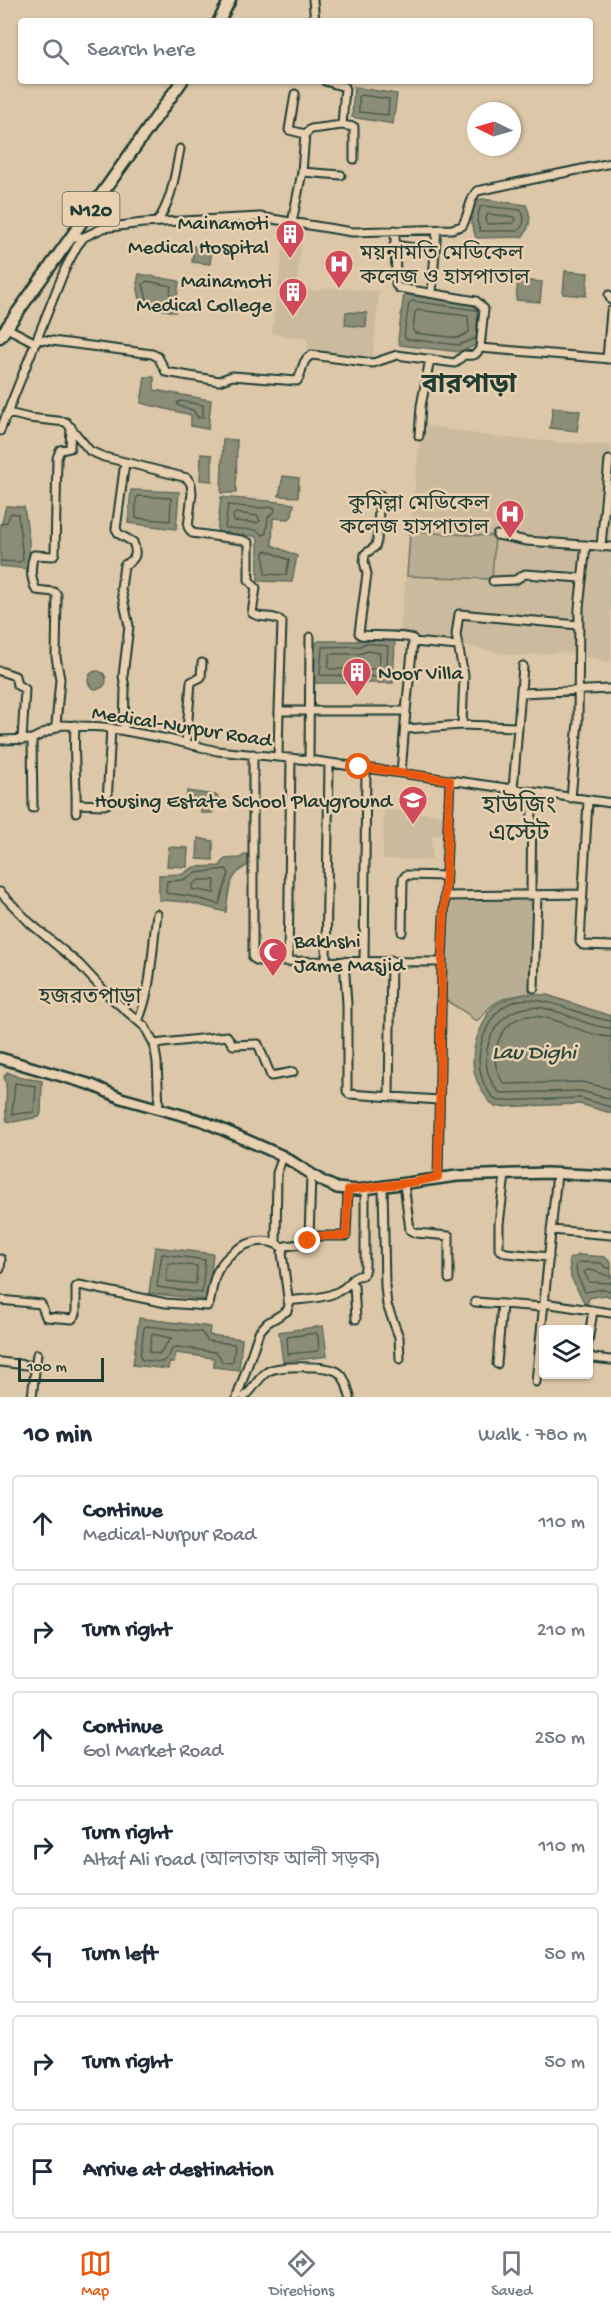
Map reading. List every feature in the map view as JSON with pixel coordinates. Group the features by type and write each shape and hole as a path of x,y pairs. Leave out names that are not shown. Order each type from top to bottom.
{"highway":[{"path":"221,18 230,0"},
{"name":"N120","path":"3,333 180,84"}],"main road":[{"path":"0,1058 92,1085 121,1098 203,1121 283,1156 310,1175 337,1188 365,1189 438,1177 557,1173 611,1176"}],"street":[{"path":"313,0 315,18"},
{"path":"335,84 345,87 342,125"},
{"path":"295,94 289,130 305,134"},
{"path":"292,223 302,172 305,134 311,129 342,125 354,127 354,159"},
{"path":"158,222 165,211 173,186 180,149"},
{"path":"71,237 84,237 103,228 158,222 260,217 352,232 437,230 462,226 466,220 471,196 477,191 611,163"},
{"path":"302,172 341,175"},
{"path":"3,333 36,341 152,354 158,357 166,372 219,381 232,376 297,381 305,360 312,355 373,363 397,355 455,363 464,356 477,354 480,348 484,309 481,305 468,299 399,288 396,285 395,230"},
{"path":"432,293 437,230"},
{"path":"0,431 72,254 84,237"},
{"path":"394,245 435,251"},
{"path":"480,348 609,359 611,311"},
{"path":"419,436 421,406 430,359"},
{"path":"8,413 29,418 61,421 71,427 90,451 104,457 188,478 191,484 188,527 192,532 245,540 249,543 249,580 255,588 252,613 257,617 278,619 282,622 278,757"},
{"path":"57,726 60,680 56,657 57,595 54,592 36,590 32,564 34,555 53,556 55,553 57,458 60,450 70,448 71,427"},
{"path":"601,546 609,460"},
{"path":"124,730 123,676 129,626 120,582 124,566 134,561 136,557 133,542 119,534 116,529 125,462"},
{"path":"380,495 375,547 365,554 367,574 359,633 392,638 409,636 413,639 401,773"},
{"path":"497,535 527,541 611,547"},
{"path":"571,798 578,722 578,626 586,546"},
{"path":"493,581 515,580 525,574 581,578"},
{"path":"462,726 465,675 456,635 458,617 463,613 578,626"},
{"path":"309,760 310,637"},
{"path":"413,642 458,646"},
{"path":"186,743 191,682 201,677 202,663"},
{"path":"513,789 523,666"},
{"path":"0,671 15,675 17,685 26,689 22,740"},
{"path":"522,693 610,689"},
{"path":"279,711 406,711"},
{"path":"75,725 73,756 77,776 76,808 107,804 111,728"},
{"name":"Medical-Nurpur Road","path":"0,740 32,739 57,726 111,728 217,751 309,760 611,803"},
{"path":"406,729 462,726 518,727"},
{"path":"32,739 33,808"},
{"path":"254,754 253,958 258,962 391,960 442,962"},
{"path":"288,962 291,758"},
{"path":"326,961 329,763"},
{"path":"364,961 366,768"},
{"path":"438,1177 442,962 450,780"},
{"path":"532,792 534,988"},
{"path":"588,801 581,944 611,946"},
{"path":"402,932 403,879 406,875 446,876"},
{"path":"0,892 30,923 79,964 108,996 145,1028 154,1044 159,1108"},
{"path":"446,896 583,894"},
{"path":"138,1021 148,982 157,914"},
{"path":"389,1096 391,960"},
{"path":"344,961 347,1004 347,1091 353,1095 439,1100"},
{"path":"154,1044 227,1036 233,1045 258,1044 271,1076 293,1072"},
{"path":"276,1243 277,1173 283,1156"},
{"path":"536,1382 557,1173"},
{"path":"283,1248 305,1243 310,1236 310,1175"},
{"path":"505,1175 499,1224 499,1249 506,1253 549,1257"},
{"path":"404,1184 410,1230 416,1233 449,1236 449,1279"},
{"path":"383,1186 385,1286 387,1305 398,1328 399,1359"},
{"path":"288,1301 336,1294 351,1283 354,1277 363,1275 365,1268 365,1189"},
{"path":"310,1236 346,1236 348,1190"},
{"path":"551,1230 611,1235"},
{"path":"0,1300 41,1304 46,1317 72,1319 76,1314 76,1287 80,1285 166,1303 207,1306 216,1274 223,1262 248,1244 257,1241 276,1243 283,1248 287,1311 267,1323 259,1332 237,1397"},
{"path":"0,1269 1,1259"},
{"path":"351,1283 354,1286 357,1319"},
{"path":"475,1302 544,1305 611,1314"},
{"path":"497,1364 502,1304"},
{"path":"591,1325 593,1311"},
{"path":"32,1397 37,1354"},
{"path":"593,1358 611,1360"},
{"path":"0,1362 36,1366"},
{"path":"244,1397 267,1372 274,1369 304,1367 327,1368 339,1372 350,1397"}],"shaded area":[{"name":"ময়নামতি মেডিকেল কলেজ ও হাসপাতাল","path":"286,224 303,227 296,288 317,291 327,288 379,291 373,356 308,351 307,339 272,334"},
{"name":"কুমিল্লা মেডিকেল কলেজ হাসপাতাল","path":"421,425 495,437 611,446 611,662 563,652 516,656 400,633"},
{"path":"410,532 495,536 492,579 407,576"},
{"name":"Housing Estate School Playground","path":"384,810 443,815 442,835 432,836 432,860 383,859"},
{"path":"447,898 534,898 530,994 498,1001 475,1021 444,999"}],"water":[{"path":"354,87 397,94 393,124 352,117"},
{"path":"482,199 526,205 530,222 522,237 476,238 471,221 475,201"},
{"path":"194,246 212,247 210,264 192,262"},
{"path":"565,271 588,273 586,296 563,294"},
{"path":"139,274 179,281 175,312 141,305 137,284"},
{"path":"518,280 542,282 540,302 516,300"},
{"path":"404,294 484,305 483,342 460,352 400,345 398,340"},
{"path":"346,312 367,313 366,327 345,325"},
{"path":"145,377 154,377 154,390 211,400 208,429 191,426 191,415 141,403"},
{"path":"553,407 580,411 577,431 550,428"},
{"path":"223,439 237,440 236,493 221,493"},
{"path":"201,454 212,455 212,481 200,480"},
{"path":"283,476 299,478 298,497 279,496"},
{"path":"131,490 179,492 176,529 128,523"},
{"path":"221,497 294,504 292,516 289,519 273,518 272,545 297,556 292,582 258,581 258,539 255,536 217,534"},
{"path":"6,506 24,507 29,540 29,569 0,566 0,530"},
{"path":"364,637 395,639 393,683 313,683 315,644 319,641 359,641"},
{"path":"97,671 105,676 106,680 101,688 97,689 89,684 88,680 93,672"},
{"path":"187,791 215,795 218,797 218,804 212,813 201,813 201,806 186,802"},
{"path":"198,838 213,841 213,860 197,859"},
{"path":"169,847 188,848 187,867 167,866"},
{"path":"246,854 251,857 250,864 237,873 231,884 226,912 187,902 159,900 159,875 183,874 194,867 220,866 225,859 240,858"},
{"name":"Lau Dighi","path":"525,994 547,995 611,1016 611,1113 580,1104 495,1107 487,1098 476,1079 474,1069 473,1058 477,1037 488,1013 494,1006 507,999"},
{"path":"7,1072 18,1077 42,1081 39,1117 7,1121 4,1077"},
{"path":"155,1247 213,1254 208,1300 149,1293"},
{"path":"579,1255 605,1257 611,1263 611,1297 605,1295 589,1298 587,1305 584,1302 571,1277 569,1259"},
{"path":"139,1318 210,1327 209,1335 242,1339 239,1370 214,1367 214,1358 176,1353 174,1363 169,1363 168,1369 133,1365"},
{"path":"323,1326 327,1356 283,1362 279,1332"}],"place":[{"name":"Mainamoti Medical Hospital","path":"290,260"},
{"name":"ময়নামতি মেডিকেল কলেজ ও হাসপাতাল","path":"339,290"},
{"name":"Mainamoti Medical College","path":"293,318"},
{"name":"কুমিল্লা মেডিকেল কলেজ হাসপাতাল","path":"510,540"},
{"name":"Noor Villa","path":"357,698"},
{"name":"Housing Estate School Playground","path":"413,826"},
{"name":"Bakhshi Jame Masjid","path":"273,978"}],"district":[{"name":"বারপাড়া","path":"469,383"},
{"name":"হাউজিং এস্টেট","path":"519,818"},
{"name":"হজরতপাড়া","path":"90,995"}],"route":[{"path":"308,1241 310,1236 346,1236 348,1190 438,1177 442,962 450,780 359,767"}]}
